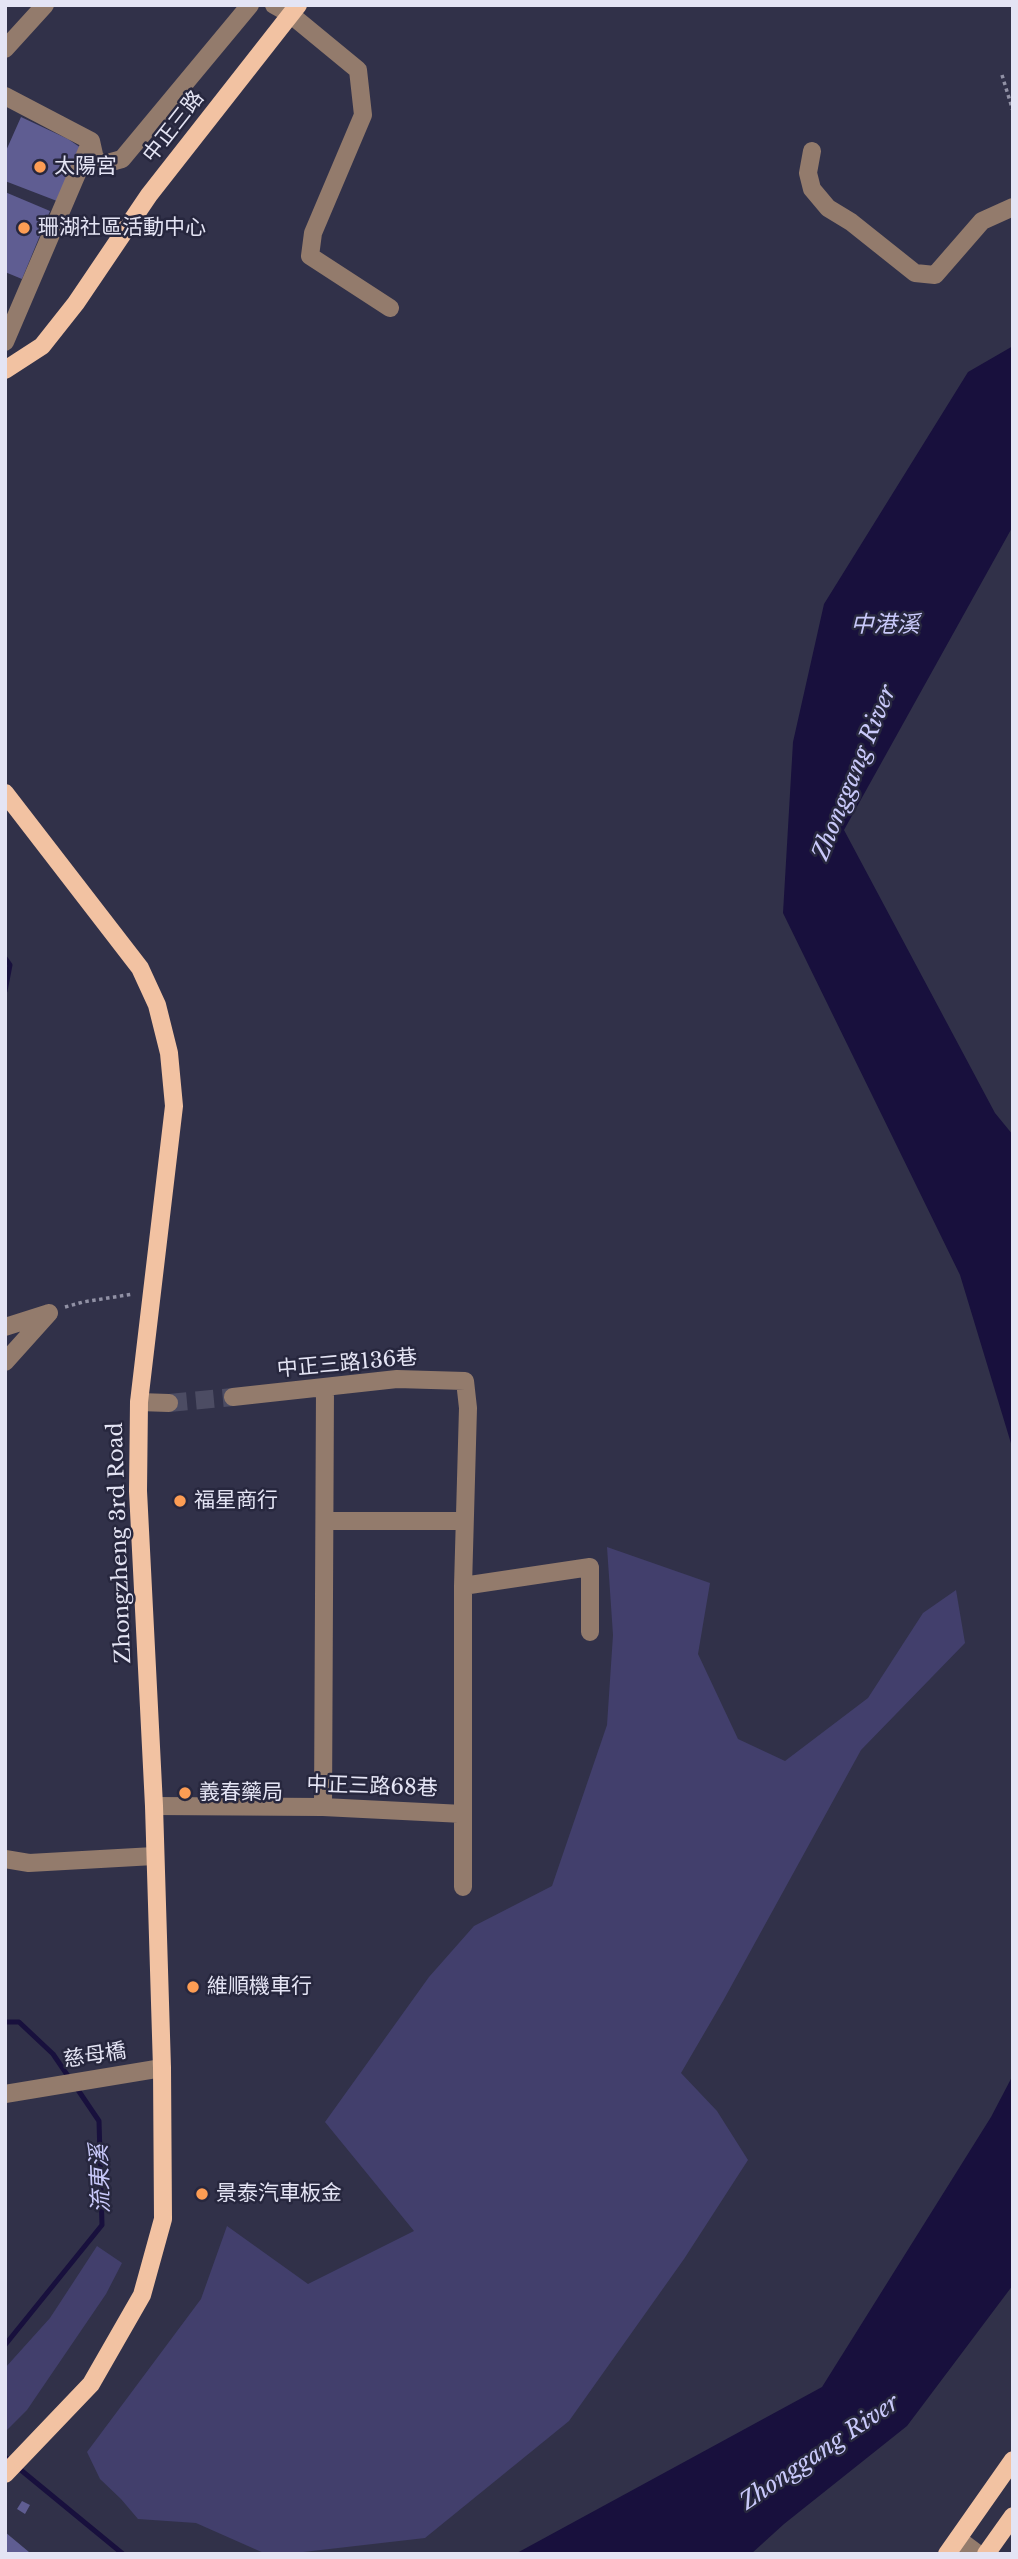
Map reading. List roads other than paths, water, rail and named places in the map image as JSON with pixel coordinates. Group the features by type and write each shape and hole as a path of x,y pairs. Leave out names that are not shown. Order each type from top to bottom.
{"main road":[{"name":"中正三路","path":"5,370 42,346 76,303 149,195 287,8"},
{"name":"Zhongzheng 3rd Road","path":"5,793 140,968 157,1005 169,1053 174,1106 139,1402 138,1491 155,1856 162,2068 163,2219 142,2295 91,2384 5,2474"},
{"path":"953,2546 1013,2460"},
{"path":"986,2554 1013,2516"}],"street":[{"path":"5,49 44,5"},
{"path":"91,141 94,159 104,164 122,159 250,5"},
{"path":"287,8 358,70 363,115 313,233 310,256 390,308"},
{"path":"5,96 91,141"},
{"path":"5,342 91,141"},
{"path":"812,152 808,173 812,189 828,208 851,222 915,273 935,275 982,221 1013,207"},
{"path":"5,1327 49,1312 5,1362"},
{"name":"中正三路136巷","path":"233,1397 397,1379 465,1381 468,1408 464,1521"},
{"path":"323,1807 326,1388"},
{"path":"139,1402 169,1403"},
{"path":"325,1521 464,1521 463,1887"},
{"path":"463,1586 590,1567 590,1632"},
{"name":"中正三路68巷","path":"153,1806 323,1807 463,1814"},
{"path":"5,1859 29,1863 155,1856"},
{"name":"慈母橋","path":"5,2094 162,2068"},
{"path":"953,2546 978,2554"}],"water":[{"name":"中港溪","path":"1013,346 1013,526 844,830 995,1113 1013,1135 1013,1450 960,1275 783,913 793,742 824,604 968,372"},
{"name":"Zhonggang River","path":"1013,2075 1013,2285 907,2426 784,2524 751,2554 515,2554 822,2387 991,2117"}],"waterway":[{"name":"流東溪","path":"5,958 10,965 5,991"},
{"name":"流東溪","path":"5,2022 19,2022 53,2054 70,2079"},
{"name":"流東溪","path":"5,2345 102,2225 99,2121 76,2087"},
{"path":"5,2457 123,2554"}],"tunnel":[{"path":"169,1403 233,1397"}],"place":[{"name":"太陽宮","path":"40,167"},
{"name":"珊湖社區活動中心","path":"24,228"},
{"name":"福星商行","path":"180,1501"},
{"name":"義春藥局","path":"185,1793"},
{"name":"維順機車行","path":"193,1987"},
{"name":"景泰汽車板金","path":"202,2194"}]}
